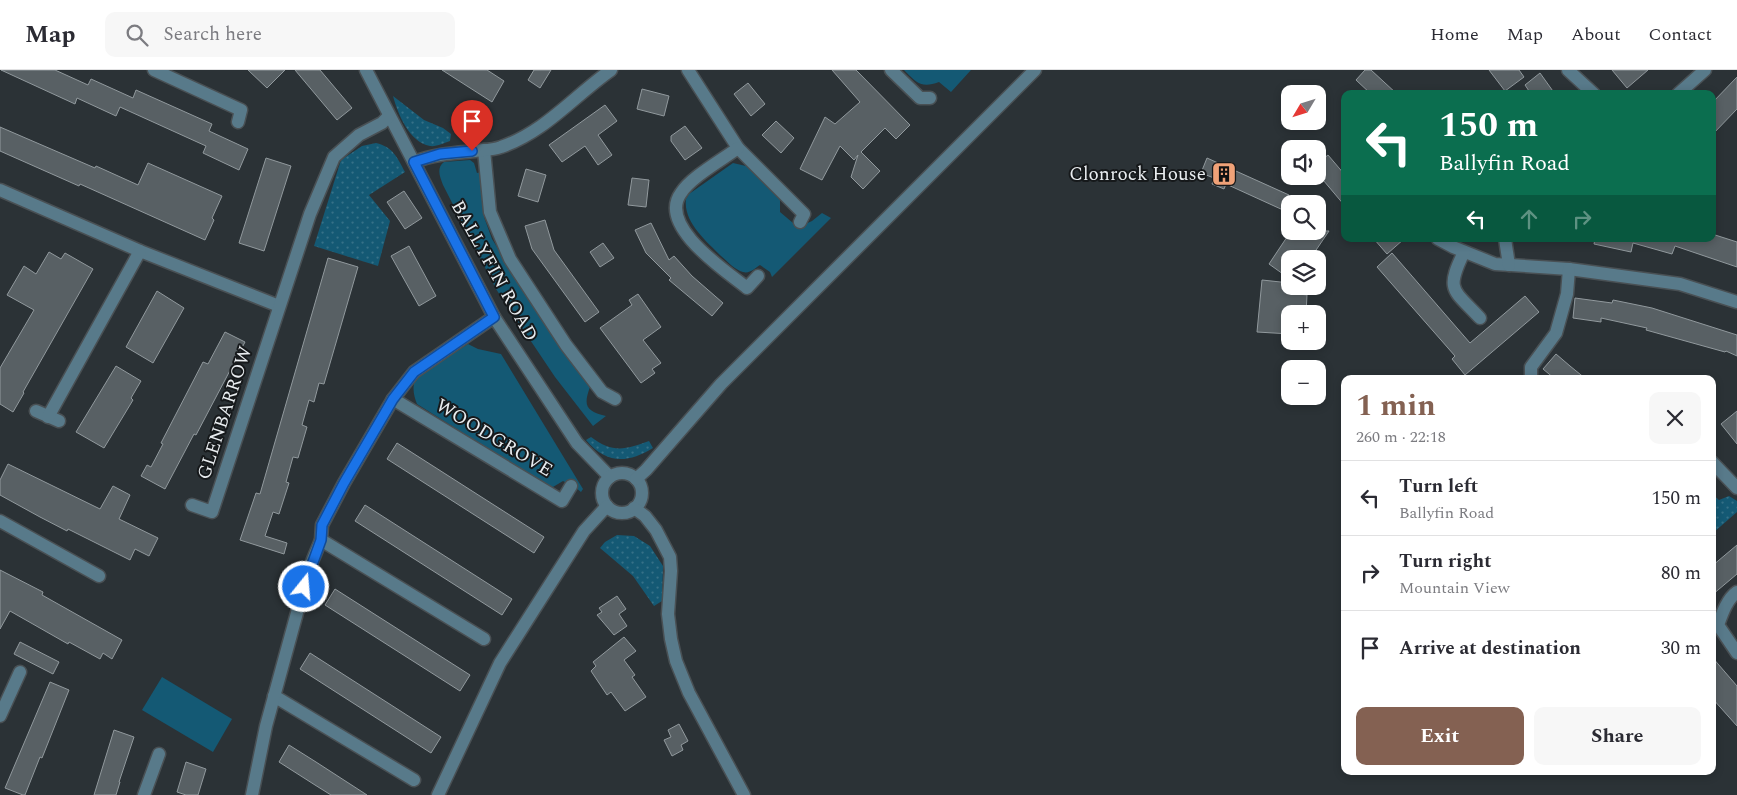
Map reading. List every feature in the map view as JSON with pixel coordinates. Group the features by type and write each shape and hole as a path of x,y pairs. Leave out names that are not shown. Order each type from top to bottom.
{"street":[{"path":"154,70 241,110 238,122"},
{"name":"BALLYFIN ROAD","path":"366,70 494,317 577,443 610,477"},
{"path":"414,162 440,154 499,148 529,134 546,124 585,88 611,70"},
{"path":"688,70 738,148 804,214 800,222"},
{"path":"891,70 920,98 930,98"},
{"path":"636,479 721,384 1035,70"},
{"path":"1568,70 1590,90"},
{"path":"1682,90 1705,70"},
{"name":"GLENBARROW","path":"192,505 212,512 310,214 334,157 358,135 382,123 389,116"},
{"path":"738,148 687,186 677,199 676,212 679,222 693,242 720,267 747,288 758,276"},
{"path":"484,150 490,212 504,246 549,321 576,360 602,392 615,399"},
{"path":"0,190 140,251 280,306"},
{"path":"1444,242 1495,264 1570,269 1680,284 1737,302"},
{"path":"1505,242 1509,265"},
{"path":"36,411 54,419 140,251"},
{"path":"1464,252 1452,278 1454,291 1480,318"},
{"path":"1531,375 1531,367 1556,332 1567,294 1570,269"},
{"path":"252,795 266,726 309,569 321,540 322,525 326,517 393,399 414,372 494,317"},
{"path":"595,403 602,392"},
{"name":"WOODGROVE","path":"393,399 562,500 571,486"},
{"path":"1716,466 1737,488"},
{"path":"620,473 636,479 641,489 641,494 634,508 617,512 607,506 602,494 605,482 610,477 620,473"},
{"path":"438,795 500,663 584,531 607,506"},
{"path":"634,508 645,516 656,530 670,557 668,614 676,661 689,693 744,795"},
{"path":"0,521 100,576"},
{"path":"321,540 484,639"},
{"path":"1737,592 1733,594 1718,625 1737,653"},
{"path":"0,716 20,672"},
{"path":"274,696 414,780"},
{"path":"144,795 159,754"}],"shaded area":[{"path":"904,70 971,70 951,92 939,82 928,85 919,83"},
{"path":"393,96 424,120 443,128 451,134 450,141 430,146 416,139 401,119"},
{"path":"376,143 391,150 405,172 369,195 390,221 378,266 314,246 341,160 362,146"},
{"path":"470,160 474,163 477,173 481,172 483,174 484,217 492,239 546,326 590,387 587,399 588,407 594,412 606,416 593,426 555,377 496,289 443,185 439,170 444,162"},
{"path":"733,163 746,166 780,200 780,212 793,223 801,226 812,221 822,213 831,218 772,277 770,272 760,265 748,272 740,271 734,267 703,237 688,216 686,199 689,194"},
{"path":"468,344 478,349 501,354 583,489 581,492 563,481 553,487 546,485 417,404 414,386 418,376"},
{"path":"591,437 612,448 626,448 649,441 653,448 635,457 618,459 602,454 594,448 586,440"},
{"path":"1729,496 1737,501 1737,512 1716,530 1716,497 1719,500"},
{"path":"617,535 634,536 650,546 663,566 662,601 654,606 633,576 600,548 605,542"},
{"path":"162,677 232,719 213,752 142,710"}],"building":[{"path":"1,70 55,70 88,85 91,79 133,98 136,90 212,124 209,131 248,149 239,170 203,153 206,146 120,107 116,116 77,98 75,104"},
{"path":"248,70 285,70 267,88"},
{"path":"295,70 320,70 352,108 337,120"},
{"path":"442,70 487,70 504,81 492,102"},
{"path":"534,70 551,70 540,88 528,80"},
{"path":"832,70 856,70 910,125 896,139 885,128 861,152 880,171 863,189 851,177 858,155 854,160 840,146 822,180 800,169 825,117 835,124 860,102"},
{"path":"1365,70 1371,70 1393,90 1367,90 1356,80"},
{"path":"1489,70 1519,70 1524,77 1504,90"},
{"path":"1612,70 1648,70 1627,88"},
{"path":"1540,73 1552,90 1528,90 1525,85"},
{"path":"1737,77 1737,109 1716,131 1716,99"},
{"path":"748,83 765,104 751,116 734,94"},
{"path":"642,89 669,96 664,116 637,109"},
{"path":"605,105 617,121 598,135 612,155 598,165 585,146 562,162 549,145"},
{"path":"776,121 794,138 781,153 762,135"},
{"path":"685,126 702,148 685,160 671,141 671,136"},
{"path":"0,127 138,185 148,163 222,196 205,240 80,184 79,186 0,151"},
{"path":"1328,155 1341,170 1341,201 1326,183 1326,157"},
{"path":"266,158 291,166 264,251 239,243"},
{"path":"1207,158 1289,195 1281,195 1281,209 1226,184 1224,189 1212,184 1214,178 1201,173"},
{"path":"526,169 546,175 538,202 518,196"},
{"path":"632,178 649,180 646,207 628,205"},
{"path":"404,191 422,218 405,229 387,202"},
{"path":"545,220 554,250 599,312 585,322 532,249 525,226"},
{"path":"651,223 669,260 674,256 692,276 723,303 712,316 669,280 671,278 646,253 635,230"},
{"path":"1716,235 1737,242 1737,267 1675,246 1672,254 1633,243 1631,252 1594,244 1594,242 1716,242"},
{"path":"1285,240 1323,240 1316,250 1281,250 1281,273 1269,264"},
{"path":"1377,242 1401,242 1387,254"},
{"path":"603,243 614,258 600,267 590,252"},
{"path":"409,246 436,296 419,306 391,256"},
{"path":"49,252 61,259 65,253 93,269 13,412 0,404 0,368 34,310 7,295 24,266 36,274"},
{"path":"1392,253 1470,343 1525,296 1539,312 1465,375 1452,359 1455,356 1377,267"},
{"path":"328,258 358,267 324,384 319,383 314,402 309,400 302,425 307,427 298,458 293,457 286,482 289,483 279,514 273,512 265,536 287,543 284,554 240,540 256,493 260,494"},
{"path":"1262,280 1281,282 1281,295 1307,295 1306,305 1281,305 1281,333 1257,332"},
{"path":"157,291 184,308 153,363 126,347"},
{"path":"638,294 661,327 643,340 661,363 652,369 655,373 641,383 600,328 632,305 629,300"},
{"path":"1575,298 1612,303 1613,300 1652,308 1737,335 1737,356 1726,351 1646,330 1647,328 1601,318 1601,322 1573,318"},
{"path":"225,332 245,342 165,489 141,476 147,465 151,467 163,444 161,443 203,362 208,364"},
{"path":"1556,354 1581,375 1550,375 1543,369"},
{"path":"116,366 141,381 131,398 133,400 104,448 76,432"},
{"path":"1737,411 1737,444 1721,424"},
{"path":"397,443 544,537 534,553 387,459"},
{"path":"8,464 100,509 113,486 130,495 119,519 158,538 149,556 135,549 130,560 68,529 67,531 0,495 0,480"},
{"path":"365,505 512,599 502,615 355,521"},
{"path":"1737,545 1737,574 1716,592 1716,563"},
{"path":"0,570 43,592 42,595 122,640 112,659 103,653 100,659 69,642 68,644 10,611 0,629"},
{"path":"335,589 470,675 460,691 325,605"},
{"path":"617,596 626,609 619,614 627,626 614,635 597,615 602,612 599,608"},
{"path":"624,637 636,651 624,660 635,675 632,677 646,697 625,711 611,692 607,695 591,671 596,666 593,662"},
{"path":"20,642 59,662 53,674 14,654"},
{"path":"310,653 441,737 431,753 300,669"},
{"path":"1716,662 1737,686 1737,726 1716,702"},
{"path":"50,682 69,690 42,758 40,757 25,795 23,795 5,788"},
{"path":"679,724 688,741 681,745 683,750 672,756 664,740 671,737 668,730"},
{"path":"114,730 134,737 116,795 94,795"},
{"path":"289,745 367,795 331,795 279,762"},
{"path":"186,762 206,769 198,795 186,795 177,792"}],"place":[{"name":"Clonrock House","path":"1224,174"}],"route":[{"path":"304,587 321,540 322,525 393,399 414,372 494,317 414,162 440,154 472,151"}]}
